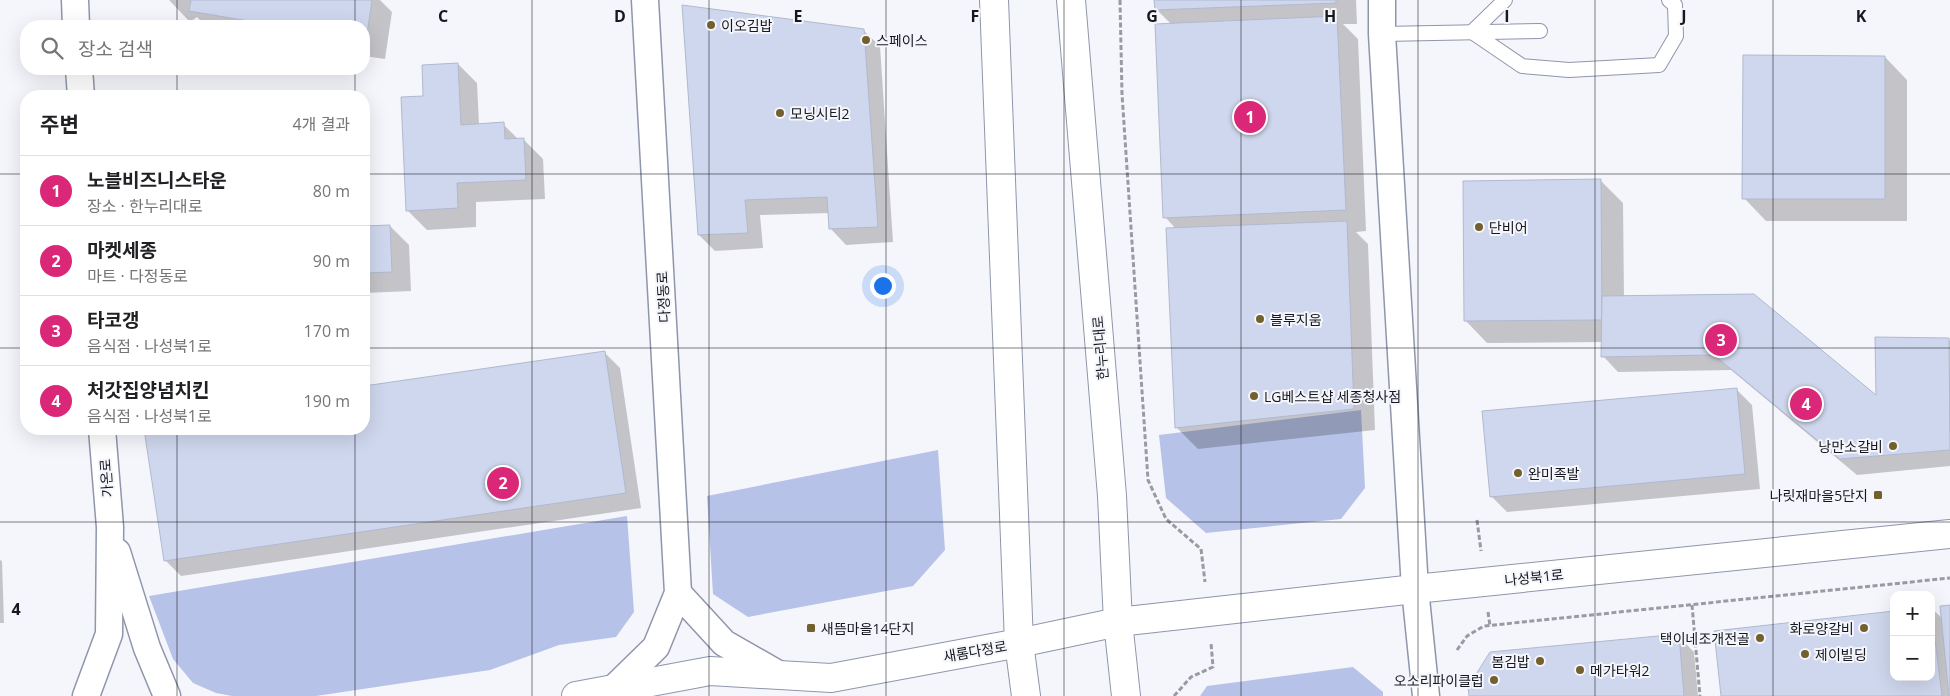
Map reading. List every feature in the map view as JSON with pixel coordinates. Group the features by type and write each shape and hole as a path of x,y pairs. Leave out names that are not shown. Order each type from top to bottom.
{"street":[{"path":"75,0 76,20"},
{"name":"다정동로","path":"645,0 678,593"},
{"path":"994,0 1018,643 1026,696"},
{"name":"한누리대로","path":"1071,0 1111,486 1118,622 1126,696"},
{"path":"1382,0 1382,34 1415,589 1426,696"},
{"path":"79,75 80,90"},
{"name":"가온로","path":"102,435 110,527"},
{"path":"86,696 109,634 110,527"},
{"path":"110,527 147,648 167,696"},
{"name":"나성북1로","path":"1118,622 1415,589 1950,534"},
{"path":"613,689 656,648 678,593 724,643 787,686"},
{"name":"새롬다정로","path":"576,696 710,671 787,686 1018,643 1118,622"}],"lane":[{"path":"1472,32 1505,0"},
{"path":"1472,32 1522,66 1569,70 1658,65 1676,36 1675,5 1669,0"},
{"path":"1382,34 1540,31"}],"path":[{"path":"1120,0 1122,94 1148,480 1166,519 1201,548"},
{"path":"1457,650 1467,636 1484,626 1950,578"},
{"path":"1692,605 1700,696"},
{"path":"1174,696 1191,677 1214,666"}],"shaded area":[{"path":"1361,410 1365,488 1341,519 1206,533 1166,498 1159,435"},
{"path":"938,450 945,550 913,586 748,617 713,594 707,496"},
{"path":"627,516 634,612 616,637 559,645 490,670 316,696 232,696 216,693 193,683 173,659 149,596"},
{"path":"1353,667 1383,692 1383,696 1200,696 1207,686"}],"building":[{"path":"191,0 372,0 369,20 242,20 189,11"},
{"path":"1154,0 1336,0 1336,3 1155,10"},
{"name":"모닝시티2","path":"682,5 864,29 878,227 829,229 827,197 745,200 748,233 698,235"},
{"path":"1337,16 1346,210 1163,218 1155,24"},
{"path":"1743,55 1885,56 1885,199 1742,199"},
{"path":"458,63 461,125 504,122 505,139 524,138 526,180 457,183 458,208 406,211 401,97 423,96 422,65"},
{"path":"1601,179 1602,320 1464,321 1463,181"},
{"name":"블루지움","path":"1347,221 1354,409 1175,428 1166,228"},
{"path":"390,225 392,272 370,273 370,226"},
{"path":"1754,294 1876,395 1875,337 1949,338 1950,450 1840,459 1714,355 1601,357 1602,296"},
{"path":"605,351 626,493 164,561 145,435 370,435 370,385"},
{"path":"1737,388 1745,474 1490,497 1482,411"},
{"path":"1950,605 1950,696 1949,696 1940,606"},
{"name":"제이빌딩","path":"1890,611 1890,681 1935,681 1935,639 1942,696 1721,696 1714,631"},
{"name":"메가타워2","path":"1679,634 1684,696 1469,696 1468,687 1490,652"}],"place":[{"name":"이오김밥","path":"711,25"},
{"name":"스페이스","path":"866,40"},
{"name":"모닝시티2","path":"780,113"},
{"name":"노블비즈니스타운","path":"1250,117"},
{"name":"단비어","path":"1479,227"},
{"name":"블루지움","path":"1260,319"},
{"name":"타코갱","path":"1721,340"},
{"name":"LG베스트샵 세종청사점","path":"1254,396"},
{"name":"처갓집양념치킨","path":"1806,404"},
{"name":"낭만소갈비","path":"1893,446"},
{"name":"완미족발","path":"1518,473"},
{"name":"마켓세종","path":"503,483"},
{"name":"나릿재마을5단지","path":"1878,495"},
{"name":"새뜸마을14단지","path":"811,628"},
{"name":"화로양갈비","path":"1864,628"},
{"name":"택이네조개전골","path":"1760,638"},
{"name":"제이빌딩","path":"1805,654"},
{"name":"봄김밥","path":"1540,661"},
{"name":"메가타워2","path":"1580,670"},
{"name":"오소리파이클럽","path":"1494,680"}]}
